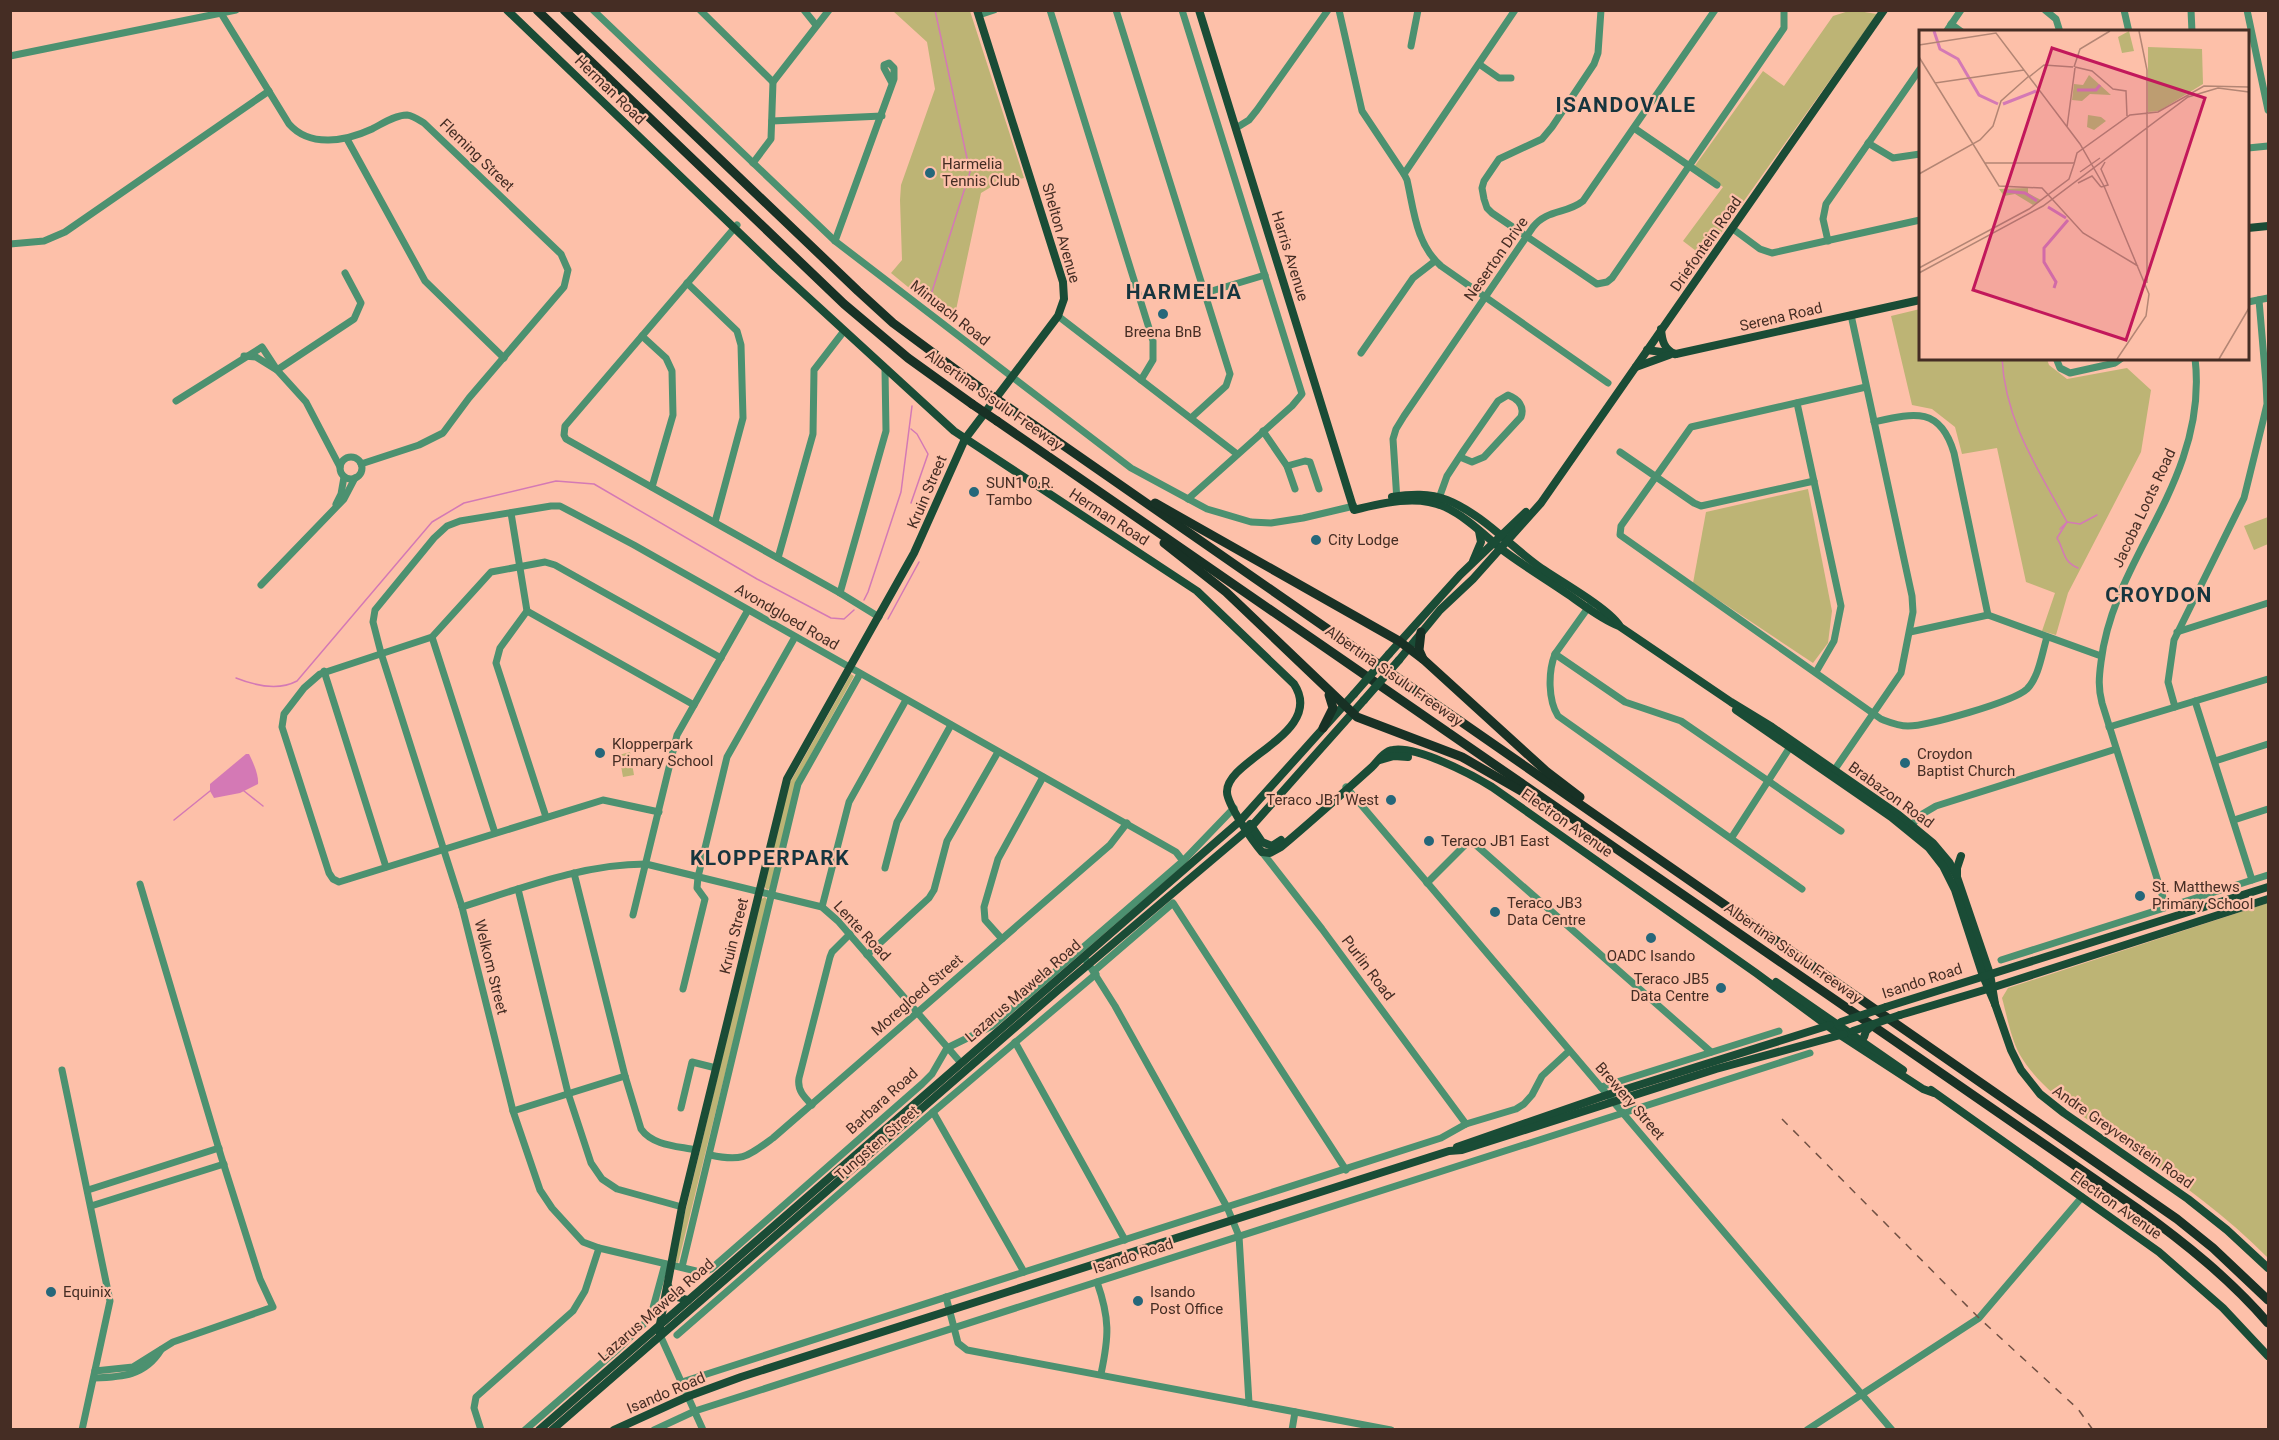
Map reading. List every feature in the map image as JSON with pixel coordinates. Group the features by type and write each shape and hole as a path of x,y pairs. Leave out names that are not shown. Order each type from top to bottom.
{"highway":[{"name":"Albertina Sisulu Freeway","path":"537,10 844,304 908,358 2174,1235 2238,1290 2268,1323"},
{"name":"Albertina Sisulu Freeway","path":"564,10 893,323 982,389 2177,1219 2213,1248 2268,1300"},
{"path":"1139,497 1176,514 1399,641 1424,660 1515,745 1598,810 1606,821"},
{"path":"1145,523 1160,539 1226,592 1352,713 1365,721 1462,757 1574,820"},
{"path":"1421,632 1420,652 1424,660"},
{"path":"1320,683 1331,698 1333,706 1323,728"}],"main road":[{"name":"Herman Road","path":"507,10 695,189 703,194 885,370 965,439 1197,591 1294,684 1300,702 1296,718 1231,780 1227,794 1234,807"},
{"name":"Harris Avenue","path":"1199,10 1352,508"},
{"name":"Driefontein Road","path":"1501,542 1548,491 1590,435 1661,329 1884,10"},
{"name":"Shelton Avenue","path":"965,439 1058,316 1064,299 1063,282 978,13"},
{"path":"2249,228 2268,226"},
{"name":"Serena Road","path":"1647,350 1674,354 1919,300"},
{"path":"1661,329 1664,345 1674,354"},
{"path":"1636,367 1674,354"},
{"name":"Kruin Street","path":"660,1335 669,1265 682,1207 787,779 918,545 965,439"},
{"path":"1352,508 1397,499 1438,501 1458,506 1501,542"},
{"path":"1438,501 1478,530 1501,542"},
{"path":"1471,564 1481,542 1478,530"},
{"name":"Lazarus Mawela Road","path":"552,1430 988,1051 1091,966 1249,828 1364,700 1421,632 1490,561 1501,542"},
{"name":"Lazarus Mawela Road","path":"539,1430 961,1063 1091,966 1244,816 1399,641 1471,564 1501,542"},
{"name":"Brabazon Road","path":"1501,542 1519,561 1590,605"},
{"name":"Brabazon Road","path":"1501,542 1590,605 1609,622 1620,626 1731,702 1745,709 1938,848 1957,877 1991,988"},
{"path":"1490,561 1502,559 1519,561"},
{"name":"Electron Avenue","path":"1262,852 1270,853 1277,850 1380,760 1386,752 1395,750 1432,758 1465,771 1492,788 1756,973 1806,1011 1835,1024"},
{"name":"Electron Avenue","path":"1249,828 1262,842 1274,846 1349,787"},
{"path":"1234,807 1244,816 1249,828"},
{"path":"1234,807 1244,816"},
{"name":"Brabazon Road","path":"1910,827 1929,848 1948,876 1987,975"},
{"name":"Purlin Road","path":"1249,828 1262,852"},
{"path":"1957,877 1961,856"},
{"name":"Isando Road","path":"1610,1099 1786,1038 2268,887"},
{"name":"Isando Road","path":"614,1430 688,1396 1449,1151 1492,1133 1847,1033 2268,899"},
{"name":"Electron Avenue","path":"1756,973 1780,985 1923,1089 1934,1093 2159,1252 2195,1281 2268,1356"},
{"name":"Andre Greyvenstein Road","path":"1991,988 2015,1060 2040,1094 2188,1199 2227,1230 2268,1268"},
{"path":"1786,1038 1810,1024 1811,1019 1806,1011"},
{"path":"1814,1042 1861,1042 1866,1031 1876,1023"},
{"path":"961,1063 972,1061 988,1051"},
{"path":"668,1282 673,1296 688,1300"}],"street":[{"path":"10,56 236,10"},
{"name":"Minuach Road","path":"593,10 835,241 1123,462 1188,499 1218,513 1251,522 1271,523 1352,508"},
{"path":"700,10 773,82"},
{"path":"804,10 816,25"},
{"path":"753,163 770,142 773,82 830,10"},
{"path":"978,13 994,10"},
{"path":"1050,10 1154,341 1153,360 1141,380"},
{"path":"1116,10 1230,376 1226,386 1191,418"},
{"path":"1182,10 1301,390 1300,399 1188,499"},
{"path":"1236,128 1249,120 1257,110 1328,10"},
{"path":"1339,10 1362,111 1407,180 1419,236 1435,261 1608,383"},
{"path":"1411,46 1418,10"},
{"path":"1404,174 1515,10"},
{"path":"1601,10 1598,53 1594,64 1552,127 1542,140 1499,159 1482,184 1484,199 1489,211 1597,284 1607,282 1612,278 1784,28 1784,10"},
{"name":"Neserton Drive","path":"1397,499 1393,440 1396,429 1526,237 1543,217 1574,207 1583,201 1715,10"},
{"path":"1947,30 1961,10"},
{"path":"2045,10 2056,19 2059,30"},
{"path":"2124,10 2129,30"},
{"path":"2191,10 2192,30"},
{"path":"2247,10 2268,110"},
{"name":"Fleming Street","path":"220,12 289,124 298,133 310,139 347,139 397,117 416,118 461,158 565,259 568,274 564,286 443,433 428,441 361,464"},
{"path":"1951,24 1959,30"},
{"path":"1479,64 1499,78 1512,78"},
{"path":"1828,241 1823,219 1824,209 1868,143 1918,80"},
{"path":"835,241 892,83"},
{"path":"10,244 49,240 71,229 269,91"},
{"path":"772,121 882,116"},
{"path":"1634,128 1717,185"},
{"path":"347,139 427,284 504,357"},
{"path":"1868,143 1893,158 1919,154"},
{"path":"2249,148 2268,146"},
{"path":"1733,229 1760,249 1770,253 1919,220"},
{"path":"736,227 565,426 563,433 566,440 879,616"},
{"path":"1361,353 1413,278 1435,261"},
{"path":"277,370 354,320 361,303 345,273"},
{"path":"1205,293 1265,275"},
{"path":"687,283 729,322 740,338 743,418 715,522"},
{"path":"2249,302 2268,298"},
{"path":"2175,707 2168,682 2177,632 2244,498 2267,404 2267,370 2259,300"},
{"path":"1832,773 1901,673 1913,612 1912,596 1851,315"},
{"path":"1058,316 1238,454"},
{"path":"778,558 812,438 814,370 844,331"},
{"path":"642,336 666,358 672,371 673,414 652,488"},
{"path":"176,400 262,347 277,370 304,398 340,466 344,477 341,494 333,509"},
{"path":"244,356 256,357 277,370"},
{"path":"2057,360 2060,368 2070,373 2115,363 2119,360"},
{"name":"Jacoba Loots Road","path":"2166,907 2098,687 2101,656 2112,607 2184,457 2197,393 2195,360"},
{"path":"840,593 886,431 885,370"},
{"path":"1866,387 1691,427 1620,526 1619,534 1872,713 1881,719 1899,725 1918,726 1976,710 2025,690 2031,683 2047,637"},
{"path":"1438,501 1448,476 1460,457 1500,399 1509,395 1520,402 1523,409 1521,417 1484,457 1472,462 1460,457"},
{"path":"1797,403 1841,606 1833,645 1816,672"},
{"path":"1874,422 1909,414 1923,415 1936,421 1947,435 1954,453 1988,615"},
{"path":"2261,430 2268,435"},
{"path":"1263,431 1287,466 1295,489"},
{"path":"261,585 344,500 355,478 361,472 361,464 355,458 347,458 328,444"},
{"path":"1620,452 1701,506 1814,481"},
{"path":"340,466 347,458"},
{"path":"1287,466 1309,461 1319,489"},
{"path":"344,477 355,478"},
{"name":"Avondgloed Road","path":"382,600 444,528 460,521 551,506 567,509 1127,824 1176,852 1183,861"},
{"path":"511,513 527,611 500,648 496,663 546,818"},
{"path":"659,812 607,799 341,882 335,880 329,873 282,727 282,718 304,688 324,671 432,637 488,575 494,571 519,566 551,563 721,658"},
{"name":"Welkom Street","path":"382,600 375,610 373,619 381,653 462,907 513,1111 535,1179 542,1194 583,1242 669,1265"},
{"path":"2177,632 2268,603"},
{"path":"1590,605 1555,654 1550,675 1554,705 1558,716 1732,837 1802,889"},
{"path":"633,915 677,735 748,610"},
{"path":"527,611 694,705"},
{"path":"1910,632 1988,615 2101,656"},
{"path":"432,637 495,833"},
{"path":"683,989 705,899 697,888 698,877 727,757 795,638"},
{"path":"1555,654 1625,702 1681,721 1841,831"},
{"path":"324,671 386,867"},
{"name":"Kruin Street","path":"682,1267 798,784 860,674"},
{"path":"2109,727 2268,679"},
{"path":"822,907 849,802 906,700"},
{"path":"2195,701 2235,820 2252,880"},
{"path":"885,868 897,822 951,725"},
{"path":"2215,761 2268,744"},
{"path":"1732,837 1792,745"},
{"path":"1910,827 1919,816 1936,806 2116,748"},
{"path":"867,955 929,898 947,841 998,752"},
{"path":"1002,939 985,920 983,910 986,897 998,859 1043,777"},
{"name":"Brewery Street","path":"1349,787 1427,883 1892,1430"},
{"path":"947,1048 992,1026 1183,861 1234,807"},
{"path":"2235,820 2268,810"},
{"name":"Moregloed Street","path":"710,1155 732,1159 748,1155 773,1138 1114,842 1127,824"},
{"path":"1427,883 1465,845 1469,843 1476,845 1711,1052"},
{"name":"Purlin Road","path":"1262,852 1320,926 1466,1124"},
{"name":"Lente Road","path":"462,907 574,873 610,865 646,864 822,907 850,934 961,1063"},
{"path":"574,873 625,1076 641,1129 646,1135 659,1142 696,1150"},
{"path":"2001,960 2268,875"},
{"path":"95,1374 127,1369 182,1338 273,1307 260,1279 140,884"},
{"path":"518,889 568,1093 591,1163 600,1176 613,1187 682,1207"},
{"name":"Tungsten Street","path":"677,1335 1015,1042 1091,966 1173,903 1346,1170"},
{"path":"812,1105 801,1093 798,1085 799,1078 830,957 850,934"},
{"path":"1091,966 1227,1207 1239,1236 1249,1403"},
{"path":"1600,1087 1779,1031"},
{"path":"1015,1042 1125,1239"},
{"name":"Barbara Road","path":"669,1265 700,1272 711,1269 922,1084 932,1074 947,1048"},
{"name":"Isando Road","path":"682,1382 1441,1138 1466,1124 1516,1109 1524,1104 1532,1095 1542,1076 1569,1051"},
{"name":"Isando Road","path":"654,1430 695,1411 1810,1053"},
{"path":"681,1108 692,1062 716,1068"},
{"path":"62,1070 110,1301 82,1430"},
{"path":"513,1111 625,1076"},
{"path":"933,1112 1024,1272"},
{"path":"88,1190 219,1148"},
{"path":"91,1206 224,1164"},
{"path":"1808,1430 1979,1318 2082,1197"},
{"path":"481,1430 474,1408 476,1397 573,1311 585,1291 599,1248"},
{"path":"525,1430 646,1322 669,1265"},
{"path":"1097,1282 1106,1311 1108,1327 1101,1374"},
{"path":"946,1297 958,1343 968,1350 1391,1430"},
{"path":"660,1335 703,1430"},
{"path":"1292,1430 1295,1412"}],"shaded area":[{"path":"1852,10 1877,14 1704,257 1683,241 1723,187 1694,167 1763,71 1784,86 1833,16"},
{"path":"893,11 970,11 1024,178 996,184 981,193 953,324 891,273 902,260 901,185 935,89 927,42"},
{"path":"1919,309 1919,360 2047,360 2049,365 2067,379 2127,368 2151,390 2141,452 2068,593 2056,635 2042,631 2055,593 2026,582 1997,448 1962,454 1955,427 1932,409 1912,405 1891,316"},
{"path":"1808,489 1832,611 1828,643 1813,663 1693,583 1706,512"},
{"path":"2268,517 2268,544 2254,550 2244,526"},
{"path":"851,674 854,676 800,774 770,888 767,890 764,886 787,788"},
{"path":"630,752 634,775 623,777 619,755"},
{"path":"246,754 249,754 254,765 258,784 240,793 214,798 210,791 210,784"},
{"path":"765,897 768,901 678,1263 676,1262 678,1242 760,900"},
{"path":"2268,903 2268,1258 2203,1200 2071,1108 2043,1084 2030,1070 2017,1049 2002,998 2008,988"}],"waterway":[{"path":"929,301 970,172 935,10"},
{"path":"2002,360 2004,381 2016,424 2034,463 2067,522 2080,524 2097,515"},
{"path":"864,600 901,492 912,406"},
{"path":"911,429 917,434 928,454 911,503"},
{"path":"236,678 275,687 297,681 432,522 464,503 556,481 594,484 757,579 831,618 844,619 854,610"},
{"path":"2060,529 2067,522 2057,538 2066,559 2078,568"},
{"path":"888,619 919,562"},
{"path":"174,820 210,791"},
{"path":"244,791 263,806"}],"railway":[{"path":"1782,1119 1979,1318 2078,1409 2093,1430"}],"place":[{"name":"Harmelia Tennis Club","path":"930,173"},
{"name":"Breena BnB","path":"1163,314"},
{"name":"SUN1 O.R. Tambo","path":"974,492"},
{"name":"City Lodge","path":"1316,540"},
{"name":"Klopperpark Primary School","path":"600,753"},
{"name":"Croydon Baptist Church","path":"1905,763"},
{"name":"Teraco JB1 West","path":"1391,800"},
{"name":"Teraco JB1 East","path":"1429,841"},
{"name":"St. Matthews Primary School","path":"2140,896"},
{"name":"Teraco JB3 Data Centre","path":"1495,912"},
{"name":"OADC Isando","path":"1651,938"},
{"name":"Teraco JB5 Data Centre","path":"1721,988"},
{"name":"Equinix","path":"51,1292"},
{"name":"Isando Post Office","path":"1138,1301"}],"district":[{"name":"ISANDOVALE","path":"1626,105"},
{"name":"HARMELIA","path":"1184,292"},
{"name":"CROYDON","path":"2159,595"},
{"name":"KLOPPERPARK","path":"770,858"}]}
